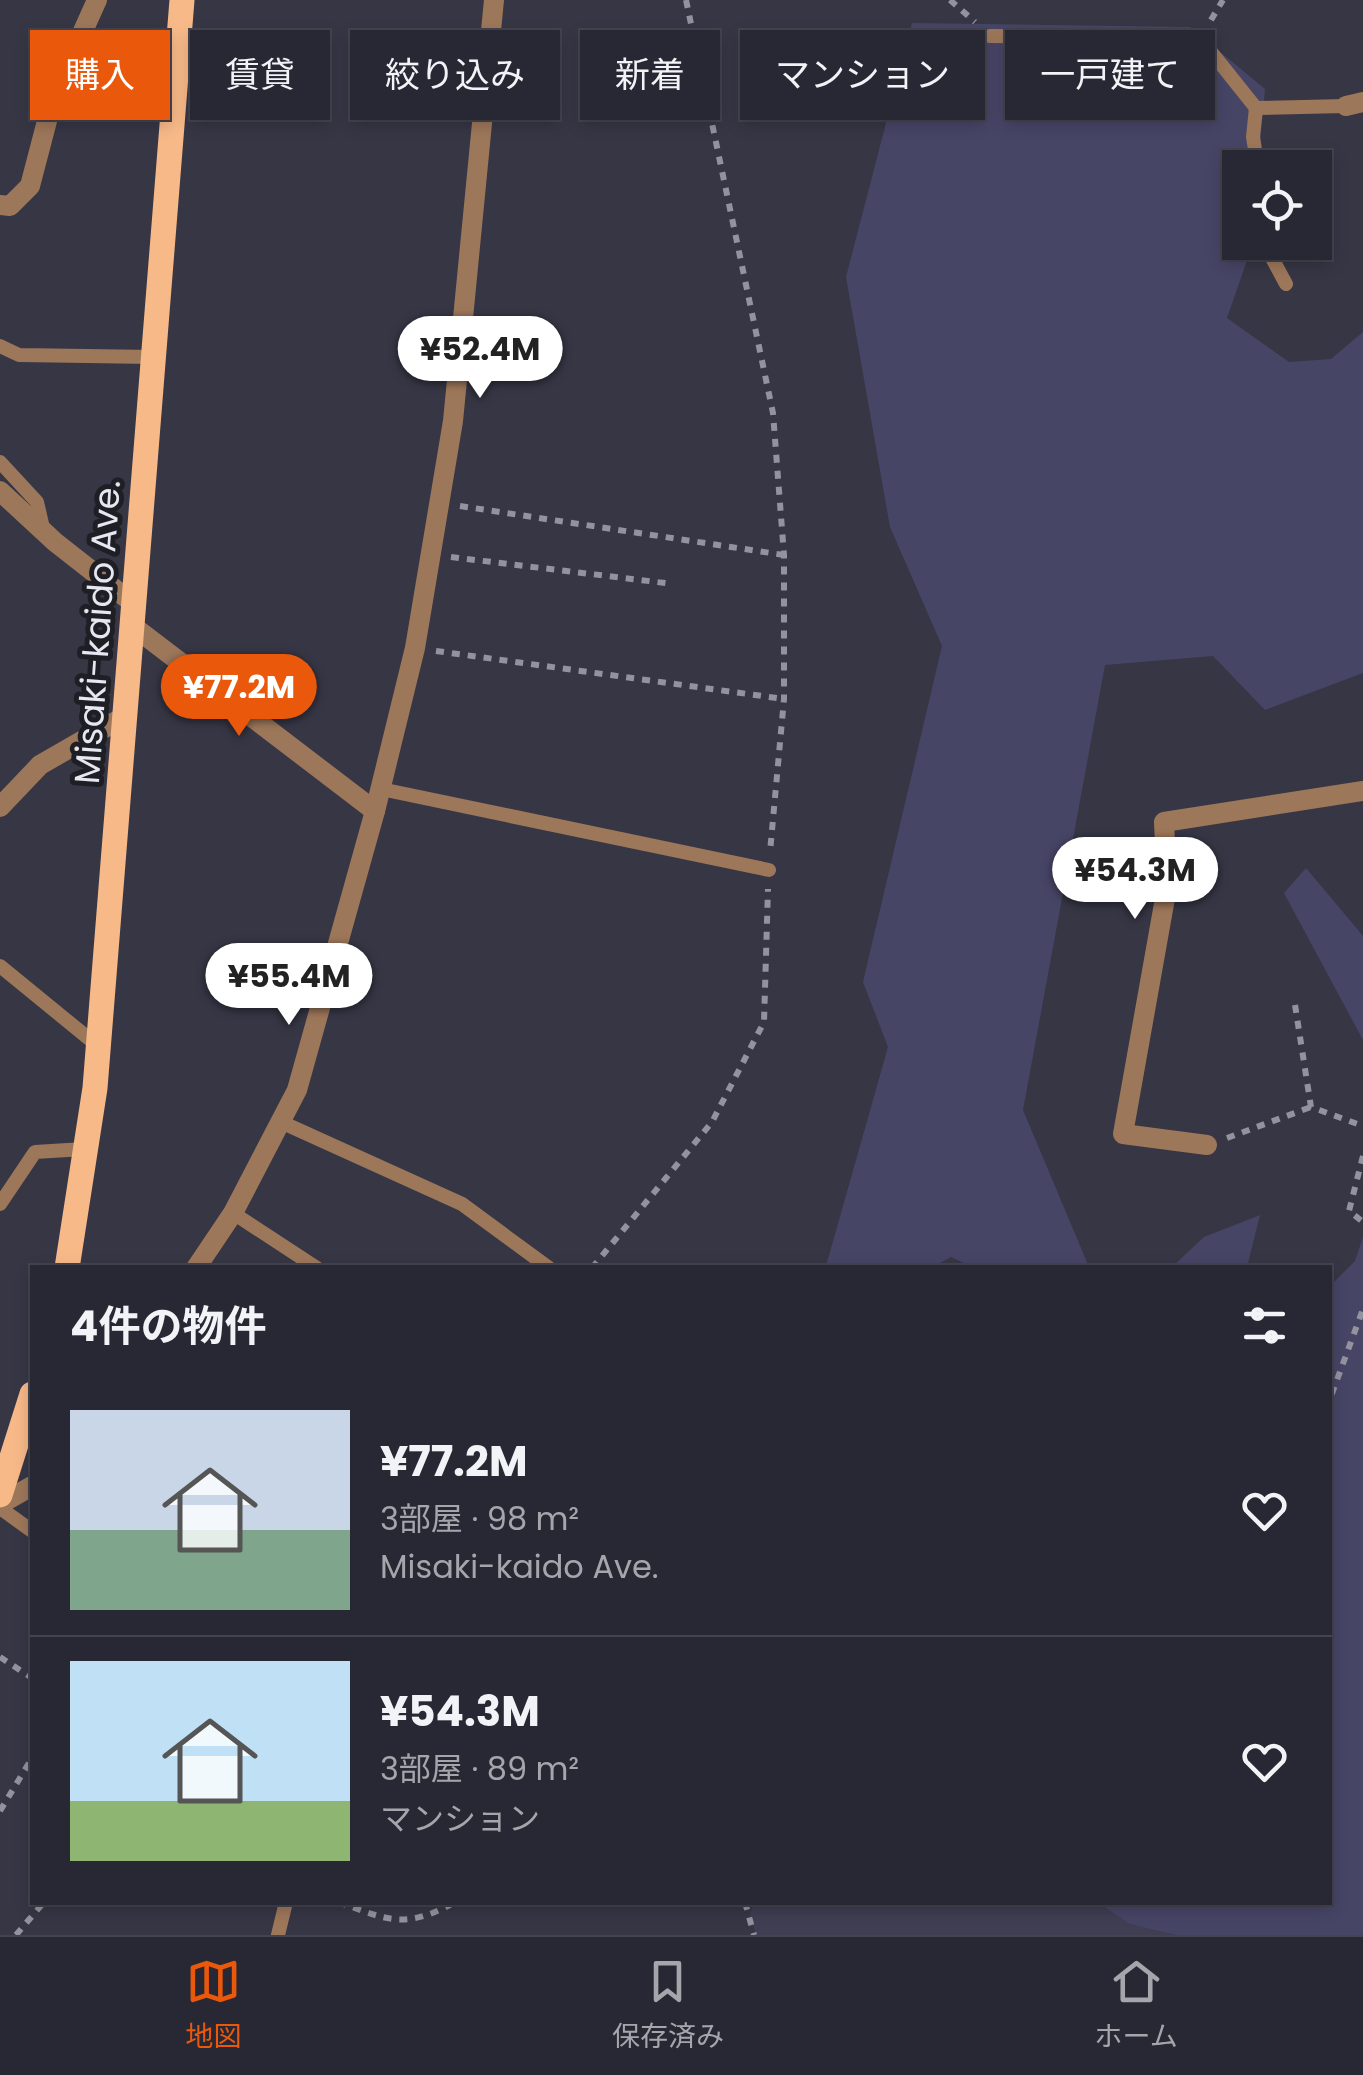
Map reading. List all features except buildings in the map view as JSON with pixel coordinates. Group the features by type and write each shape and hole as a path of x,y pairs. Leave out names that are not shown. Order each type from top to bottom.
{"main road":[{"name":"Misaki-kaido Ave.","path":"68,1265 99,1046 182,0"},
{"path":"0,1495 30,1400"}],"street":[{"path":"0,205 10,206 30,186 53,98 97,0"},
{"path":"198,1265 234,1213 297,1090 376,811 414,648 453,420 494,0"},
{"path":"0,491 134,616 376,811"},
{"path":"0,807 40,765 127,715"},
{"path":"1208,1145 1123,1134 1167,887 1164,822 1363,791"},
{"path":"0,1506 30,1487"}],"lane":[{"path":"990,36 1200,38 1256,108 1255,150"},
{"path":"1256,108 1354,104"},
{"path":"1273,260 1286,284"},
{"path":"0,346 20,355 154,357"},
{"path":"0,462 38,502 43,528"},
{"path":"381,789 769,870"},
{"path":"0,966 99,1046"},
{"path":"281,1122 462,1204 546,1265"},
{"path":"0,1204 35,1152 84,1150"},
{"path":"234,1213 312,1265"},
{"path":"0,1506 30,1529"},
{"path":"278,1935 285,1905"}],"path":[{"path":"594,1265 712,1122 764,1022 769,870 784,699 784,554 773,412 686,0"},
{"path":"950,0 990,36"},
{"path":"439,503 784,554"},
{"path":"430,554 673,584"},
{"path":"414,648 784,699"},
{"path":"1295,1005 1311,1106"},
{"path":"1208,1145 1311,1106 1363,1126"},
{"path":"1363,1156 1349,1211 1363,1222"},
{"path":"1332,1393 1363,1308"},
{"path":"0,1657 30,1677"},
{"path":"0,1811 30,1761"},
{"path":"16,1935 41,1905"},
{"path":"346,1905 396,1923 436,1913 450,1905"},
{"path":"746,1905 754,1935"}],"shaded area":[{"path":"912,23 1190,27 1194,30 1005,30 1005,120 1215,120 1215,48 1265,89 1260,150 1222,150 1222,260 1247,260 1227,318 1289,362 1331,359 1363,332 1363,673 1265,710 1213,656 1105,665 1023,1110 1088,1265 968,1265 951,1257 937,1265 826,1265 888,1047 863,982 942,646 890,527 846,277 887,120 985,120 985,30 910,30"},
{"path":"1306,868 1363,936 1363,1040 1284,893"},
{"path":"1260,1215 1248,1265 1174,1265 1204,1237"},
{"path":"1363,1237 1363,1935 1177,1935 1130,1924 1102,1905 1332,1905 1332,1284 1355,1261"},
{"path":"753,1905 1167,1905 1191,1935 756,1935 750,1914"}]}
